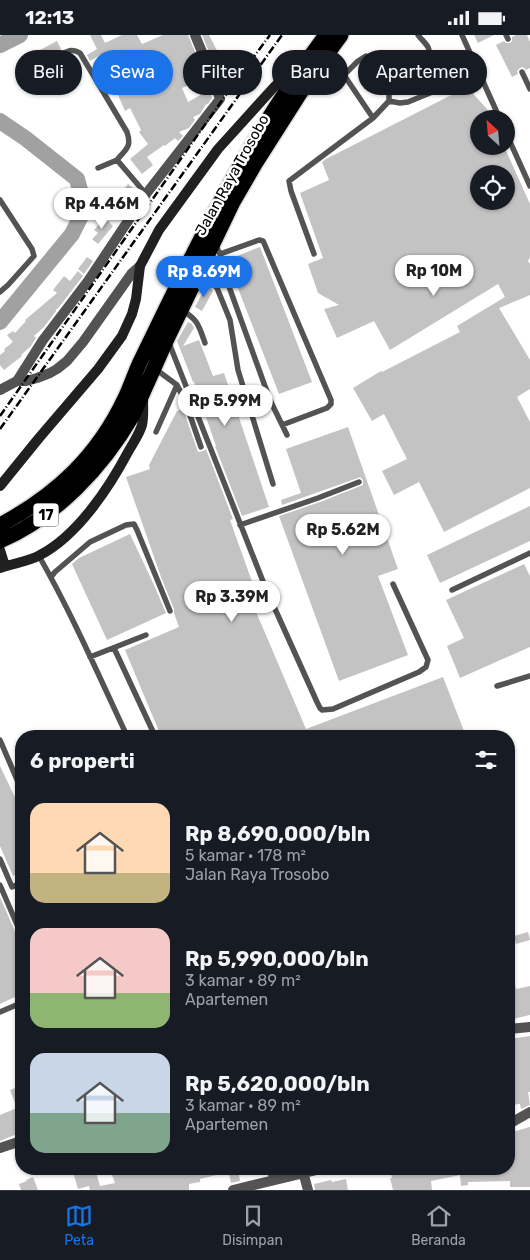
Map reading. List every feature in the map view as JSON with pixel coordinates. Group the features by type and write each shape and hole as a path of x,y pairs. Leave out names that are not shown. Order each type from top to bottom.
{"highway":[{"name":"Jalan Raya Trosobo","path":"315,50 326,35"},
{"name":"Jalan Raya Trosobo","path":"328,50 341,35"},
{"name":"Jalan Raya Trosobo","path":"0,541 28,527 46,514 81,475 125,398 142,358 214,214 249,151 285,95"},
{"name":"Jalan Raya Trosobo","path":"0,525 81,475 109,452 128,425 201,269 217,248 233,202 299,95"}],"street":[{"path":"17,381 43,340 88,281 146,194 220,99 195,35"},
{"path":"0,486 98,369 122,336 132,314 140,266 159,230 218,149 272,89"},
{"path":"0,389 17,381 26,381 58,369 83,341 132,273 140,266"},
{"path":"0,550 3,567 39,556 66,536 84,517 117,473 142,425 144,416 143,394"},
{"path":"515,1028 530,1027"},
{"path":"515,1121 530,1112"},
{"path":"0,1148 15,1143"},
{"path":"233,1190 270,1175"},
{"path":"304,1175 308,1190"}],"lane":[{"path":"418,35 429,50"},
{"path":"462,35 496,110"},
{"path":"82,56 130,140 117,160 98,167"},
{"path":"348,71 358,61"},
{"path":"522,72 530,89"},
{"path":"348,81 373,118"},
{"path":"314,255 289,181 373,118 389,101 389,95"},
{"path":"389,101 408,102 425,95"},
{"path":"515,153 530,186"},
{"path":"117,160 146,194"},
{"path":"0,200 34,253 33,258 0,292"},
{"path":"282,425 327,408 330,406 331,401 263,241 259,240 217,248 223,270 270,399 282,425 287,435"},
{"path":"201,269 217,288 230,320 238,370 273,484"},
{"path":"181,310 192,315 206,343"},
{"path":"167,339 266,589 322,710 333,709 419,672 426,667 428,660 393,584"},
{"path":"154,368 177,385 185,401 201,447"},
{"path":"156,432 177,385"},
{"path":"240,525 359,482"},
{"path":"51,577 90,542 126,525 134,525 170,611"},
{"path":"452,590 530,553"},
{"path":"39,556 51,577 124,730"},
{"path":"90,657 146,635"},
{"path":"114,648 152,730"},
{"path":"497,686 530,676"},
{"path":"0,740 15,775"},
{"path":"0,859 12,887 15,886"},
{"path":"0,885 15,920"},
{"path":"0,1012 15,1006"}],"building":[{"path":"90,35 101,35 105,43 122,35 137,35 142,44 163,35 188,35 194,50 183,50 183,95 185,95 188,102 200,95 211,95 212,98 200,114 193,117 195,120 189,128 179,132 183,136 178,141 175,138 147,157 153,165 142,174 130,159 148,144 139,132 141,130 130,108 125,111 118,95 173,95 173,50 95,50 97,49"},
{"path":"202,35 209,35 217,50 208,50"},
{"path":"474,35 494,35 478,43"},
{"path":"527,35 530,42 530,68 526,70 523,67 520,68 517,71 518,74 512,77 496,45 504,41 510,43 512,37"},
{"path":"57,41 61,49 59,50 40,50"},
{"path":"92,52 92,60 90,61 87,55"},
{"path":"451,95 474,95 487,110 470,110 470,155 508,155 513,165 470,165 470,210 515,210 515,171 530,204 530,257 528,261 530,264 530,295 499,308 530,360 530,389 517,397 530,422 530,488 444,532 419,482 394,495 382,471 407,459 384,414 372,421 353,388 381,371 460,332 457,326 505,297 498,284 390,350 374,321 337,338 324,309 339,305 318,293 308,264 323,258 300,193 329,180 322,162"},
{"path":"128,184 139,193 124,211 113,203"},
{"path":"104,217 113,226 98,244 92,239 98,233 94,230"},
{"path":"260,247 312,382 279,394 227,260"},
{"path":"87,257 93,261 84,274 78,269"},
{"path":"78,271 83,276 44,327 34,336 36,338 31,346 4,370 0,365 0,355 13,342 7,335 13,331 15,333 25,320 57,293 53,290 64,276 70,281"},
{"path":"207,284 213,291 202,311 195,307"},
{"path":"188,322 194,328 183,346 199,340 213,376 224,373 269,507 242,516 215,446 194,382 177,341"},
{"path":"183,409 198,452 206,449 233,519 230,520 255,590 248,593 306,729 443,677 464,730 158,730 125,650 179,627 126,477 150,469 149,465 177,411"},
{"path":"348,427 398,569 378,576 408,655 339,681 279,516 363,485 363,480 360,477 282,505 281,500 301,493 286,449"},
{"path":"530,506 530,541 440,583 427,555"},
{"path":"130,534 166,613 107,640 72,564 79,558"},
{"path":"524,564 530,576 530,647 460,678 447,646 464,638 446,600"},
{"path":"0,766 15,797 15,875 13,876 0,846"},
{"path":"0,897 15,931 15,997 0,1004"},
{"path":"528,932 530,940 516,944 515,936"},
{"path":"515,984 516,989 530,986 530,1015 515,1019"},
{"path":"530,1036 530,1092 528,1092 530,1105 521,1109 520,1104 515,1104 515,1038"},
{"path":"15,1088 15,1103 10,1090"},
{"path":"15,1109 15,1135 0,1141 0,1115"},
{"path":"530,1127 530,1187 510,1187 510,1181 468,1182 468,1185 461,1186 460,1175 515,1175 515,1131"},
{"path":"74,1175 97,1175 100,1186 115,1183 112,1175 217,1175 200,1179 200,1182 189,1184 189,1190 90,1190 89,1186 78,1189"},
{"path":"230,1175 239,1175 240,1181 231,1183"},
{"path":"391,1175 460,1175 431,1181 432,1190 393,1190 390,1178 392,1178"},
{"path":"33,1177 38,1190 21,1190 19,1184"},
{"path":"346,1179 348,1190 315,1190 314,1184"}],"waterway":[{"path":"0,45 20,35"},
{"path":"0,121 77,179 85,208 72,234 0,322"}],"railway":[{"path":"0,416 270,35"},
{"path":"0,429 282,35"}]}
